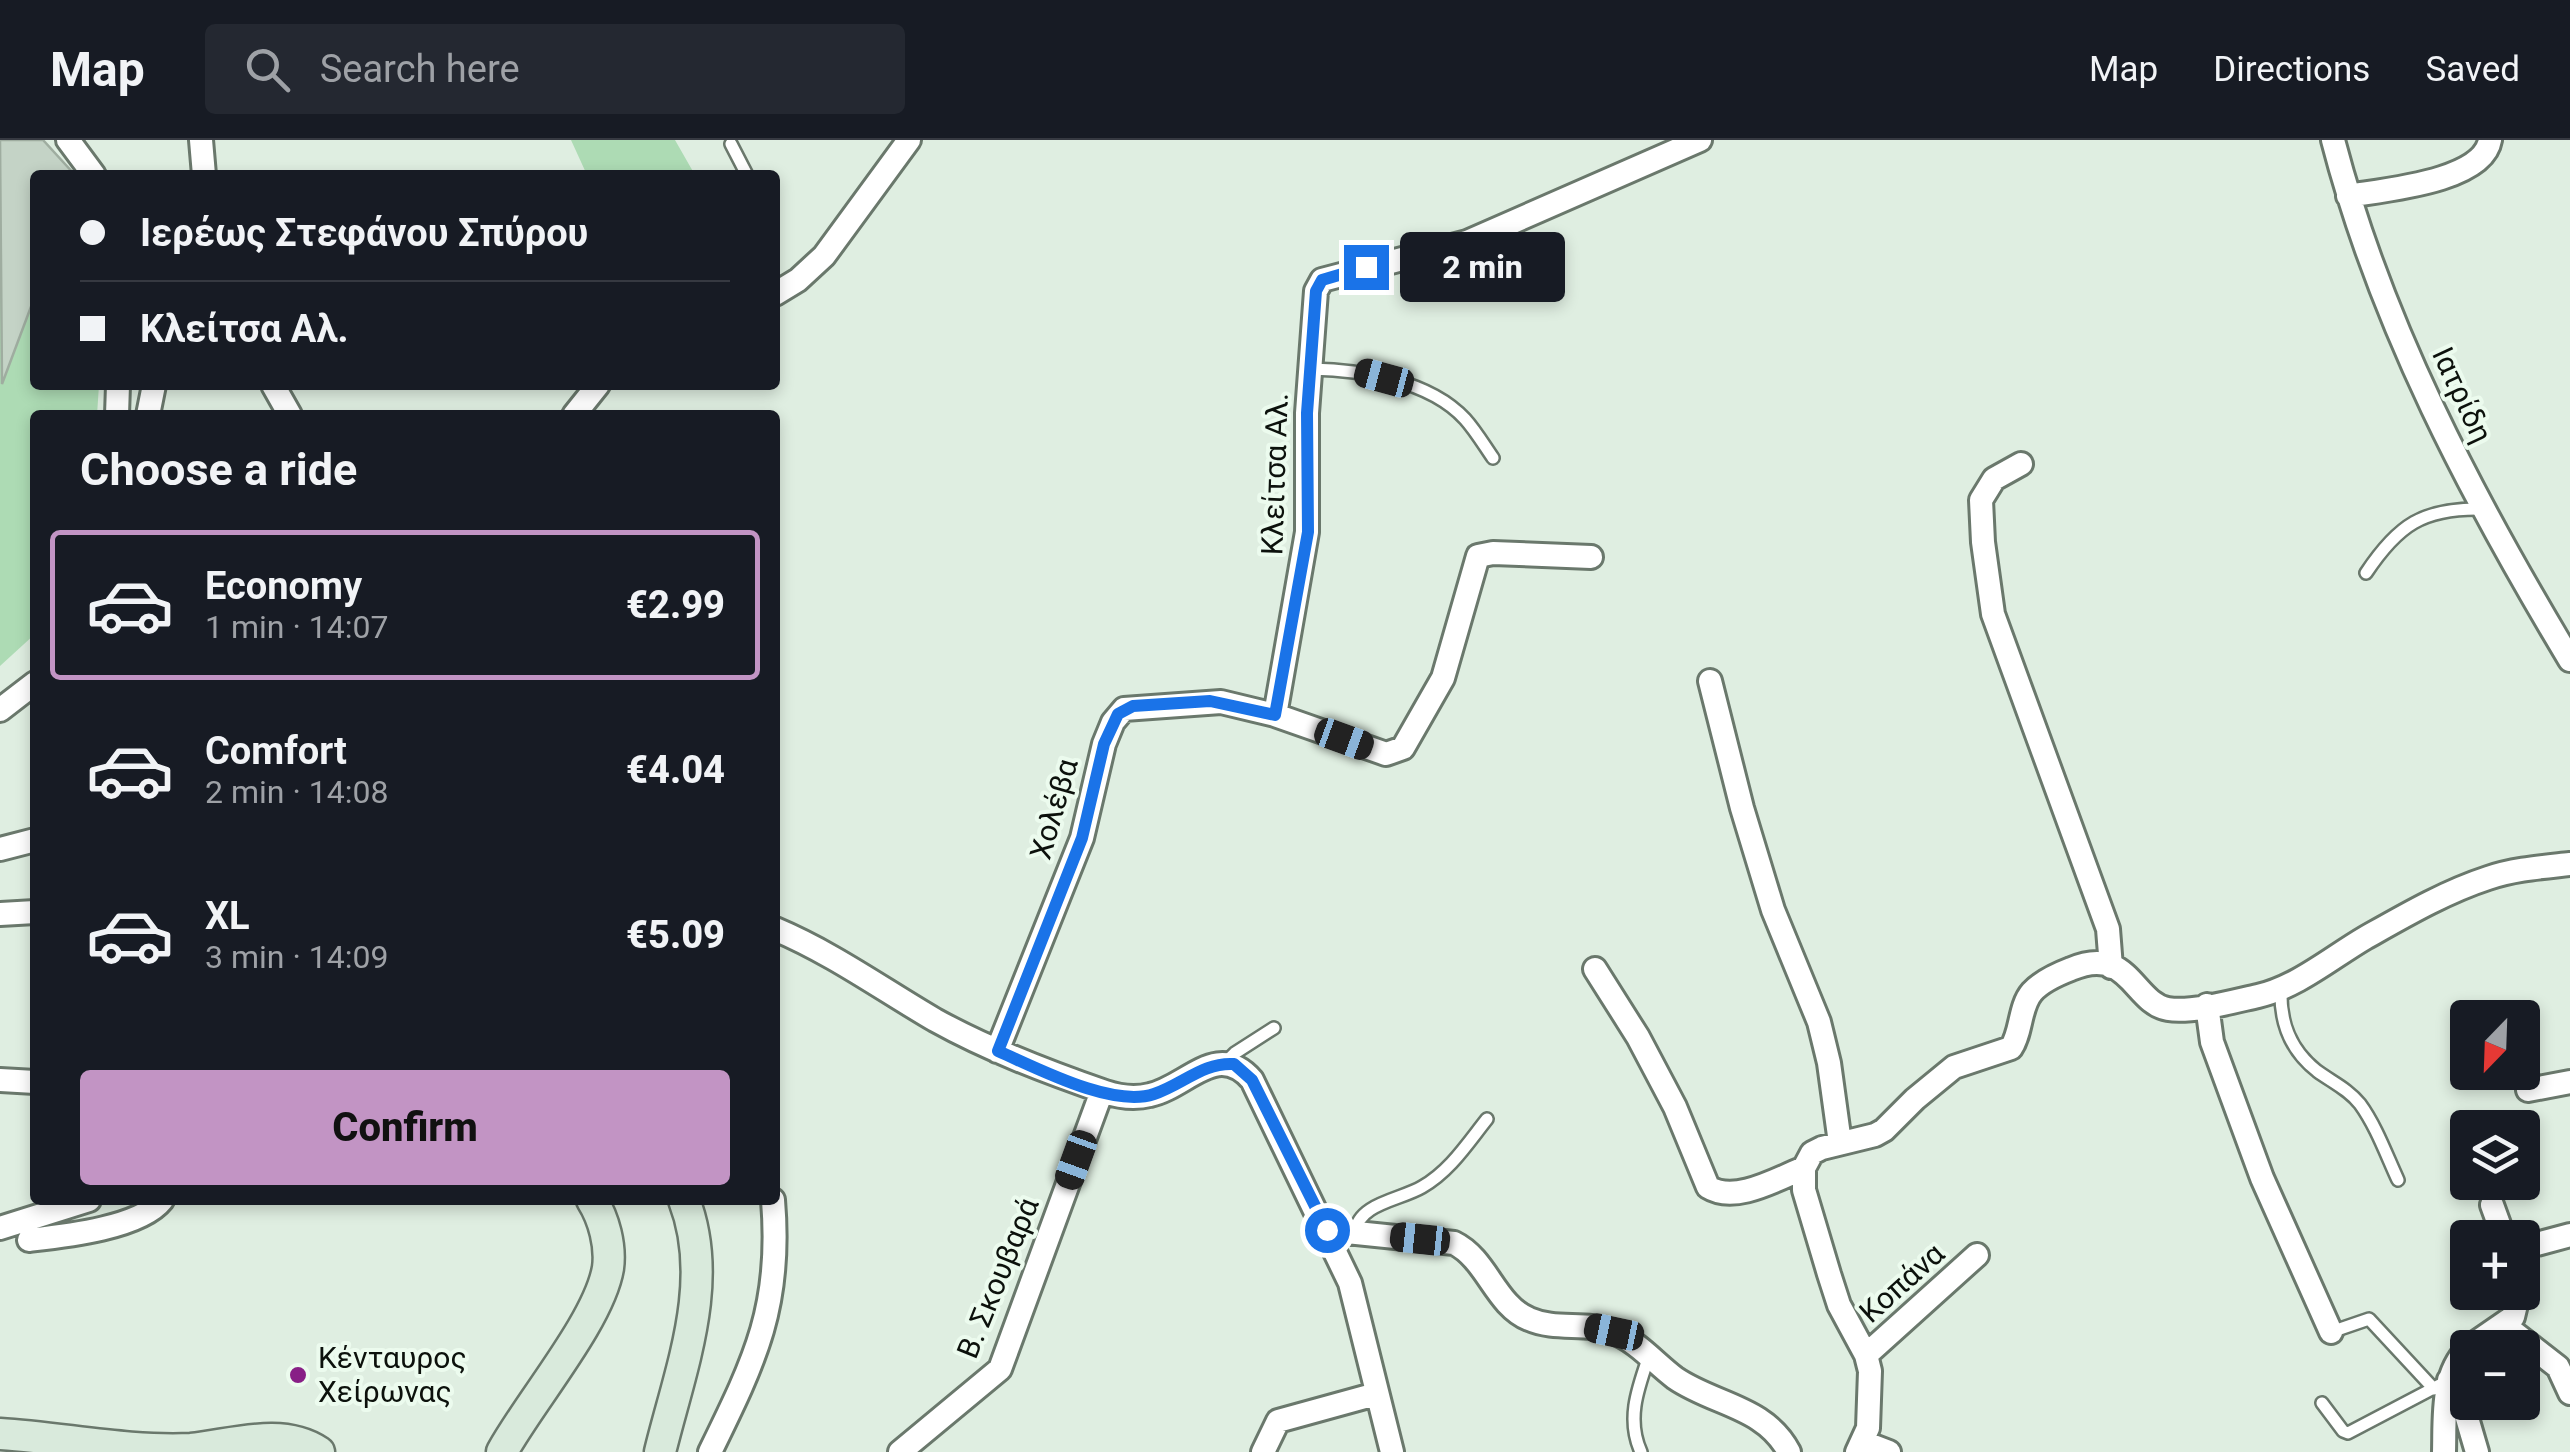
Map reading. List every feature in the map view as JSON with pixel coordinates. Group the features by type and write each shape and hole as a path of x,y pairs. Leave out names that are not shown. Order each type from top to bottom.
{"main road":[{"path":"502,1452 602,1288 609,1255 602,1220 594,1205"},
{"path":"660,1452 692,1324 699,1275 697,1245 685,1205"},
{"path":"0,1434 165,1451 278,1440 305,1444 319,1452"}],"street":[{"path":"68,140 90,170"},
{"path":"201,140 204,170"},
{"path":"780,291 824,256 909,140"},
{"name":"Κλείτσα Αλ.","path":"1275,715 1308,532 1306,448 1310,370 1316,291 1322,280 1466,242 1700,140"},
{"name":"Ιατρίδη","path":"2333,140 2376,278 2481,508 2570,660"},
{"path":"2348,196 2410,186 2452,174 2478,161 2490,140"},
{"path":"578,410 594,390"},
{"path":"2021,464 1986,488 1980,506 1993,614 2104,916 2111,966"},
{"name":"Χολέβα","path":"998,1051 1082,838 1104,744 1118,714 1133,706 1210,701 1275,715 1386,754 1399,751 1448,666 1478,556 1493,553 1591,557"},
{"path":"1710,682 1773,910 1819,1022 1840,1143"},
{"path":"0,710 30,687"},
{"path":"0,849 30,841"},
{"path":"1889,1452 1860,1447 1870,1407 1866,1355 1834,1290 1804,1190 1804,1168 1812,1153 1875,1136 1954,1067 2011,1048 2034,989 2078,966 2111,966 2162,1007 2174,1009 2281,990 2384,927 2452,892 2490,877 2570,864"},
{"path":"0,914 30,912"},
{"path":"780,931 998,1051 1125,1098 1150,1096 1202,1070 1234,1064 1252,1080 1327,1230 1356,1304 1392,1452"},
{"path":"1595,969 1638,1037 1675,1107 1708,1187 1721,1193 1735,1192 1804,1168"},
{"path":"2207,1005 2212,1042 2262,1178 2330,1332"},
{"path":"0,1080 30,1082"},
{"path":"2540,1088 2570,1082"},
{"name":"Β. Σκουβαρά","path":"900,1452 1000,1369 1102,1091"},
{"path":"0,1228 73,1205"},
{"path":"29,1240 103,1227 158,1205"},
{"path":"710,1452 768,1317 775,1268 773,1205"},
{"path":"2492,1205 2497,1220"},
{"path":"1327,1230 1454,1244 1468,1252 1510,1306 1527,1318 1614,1332 1676,1378 1757,1416 1770,1426 1789,1452"},
{"path":"2540,1243 2570,1235"},
{"name":"Κοπάνα","path":"1866,1355 1977,1255"},
{"path":"2496,1330 2513,1317 2515,1310"},
{"path":"2504,1325 2558,1366 2570,1393"},
{"path":"2444,1452 2441,1385 2450,1373"},
{"path":"2441,1385 2460,1394 2478,1452"},
{"path":"1263,1452 1278,1420 1376,1394"}],"lane":[{"path":"731,144 745,170"},
{"path":"1310,370 1364,373 1437,398 1464,418 1492,458"},
{"path":"2366,573 2394,537 2421,516 2481,508"},
{"path":"2281,990 2284,1026 2292,1044 2318,1071 2358,1102 2398,1180"},
{"path":"1225,1064 1274,1028"},
{"path":"1354,1232 1356,1223 1370,1209 1405,1196 1445,1170 1486,1119"},
{"path":"2322,1403 2343,1432 2348,1433 2441,1385 2369,1318 2330,1332"},
{"path":"1641,1452 1633,1418 1636,1393 1649,1356"}],"green space":[{"path":"571,140 675,140 692,170 585,170"},
{"path":"30,186 30,390 99,390 97,410 30,410 30,639 0,666 0,194"}],"building":[{"path":"0,140 43,140 70,170 30,170 30,309 2,384"}],"place":[{"name":"Κένταυρος Χείρωνας","path":"298,1375"}],"route":[{"path":"1327,1230 1252,1080 1234,1064 1217,1064 1150,1096 1125,1098 998,1051 1082,838 1104,744 1118,714 1133,706 1210,701 1275,715 1308,532 1307,413 1316,291 1322,280 1366,267"}]}
